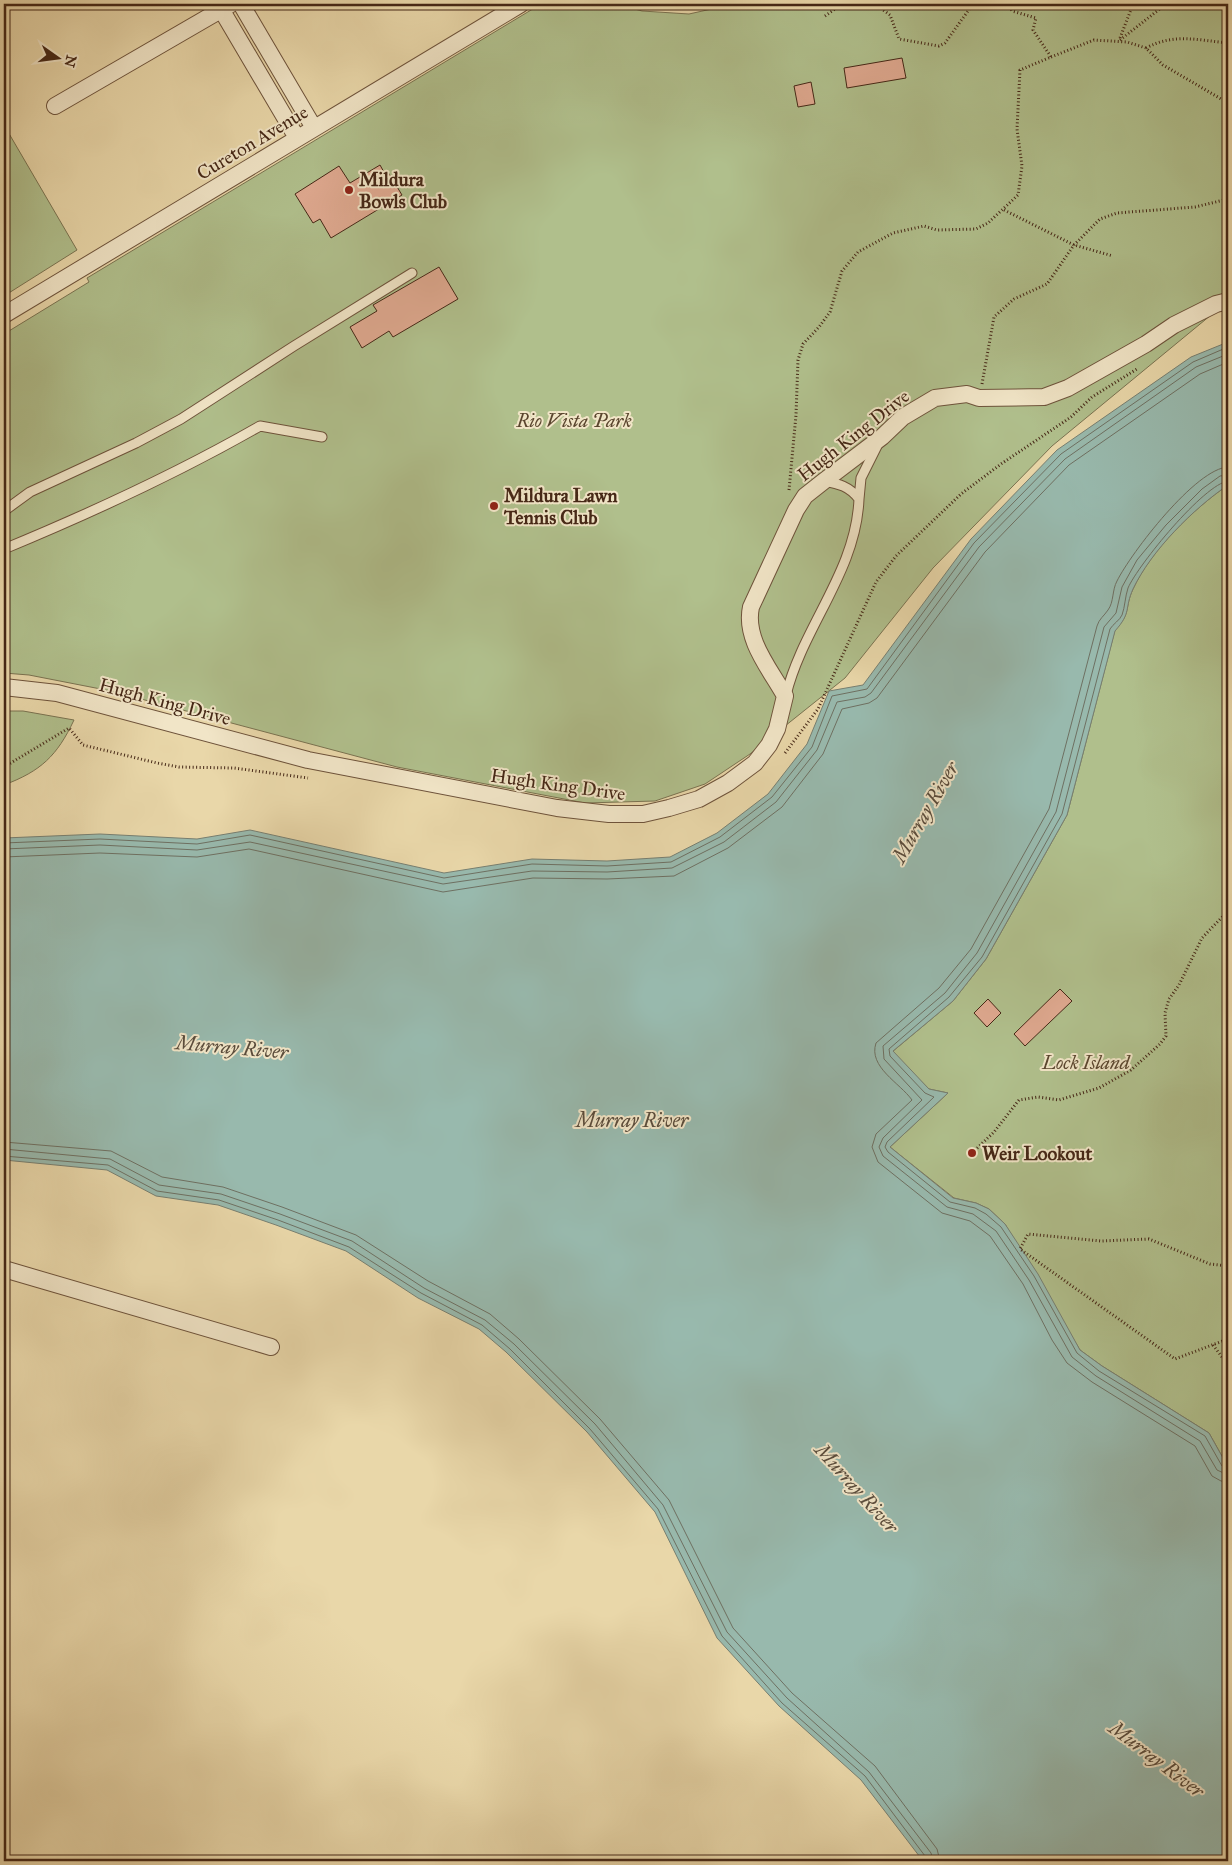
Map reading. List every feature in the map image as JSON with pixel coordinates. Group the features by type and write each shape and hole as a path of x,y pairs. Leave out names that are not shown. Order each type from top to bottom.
{"street":[{"path":"242,4 314,128"},
{"name":"Cureton Avenue","path":"4,315 521,4"},
{"path":"55,106 223,6 297,138"},
{"name":"Hugh King Drive","path":"4,687 57,692 308,760 557,808 609,814 643,814 669,808 699,798 728,783 755,763 777,729 785,696 751,634 748,619 751,607 796,510 805,496 882,437 903,417 935,398 967,394 978,398 1044,397 1068,388 1146,344 1174,325 1216,304 1228,301"},
{"name":"Hugh King Drive","path":"4,696 57,692"},
{"path":"4,1269 271,1347"}],"lane":[{"path":"272,96 289,85"},
{"path":"4,511 30,492 136,443 181,419 412,273"},
{"path":"4,549 141,488 212,453 260,426 322,437"},
{"path":"785,696 795,667 848,556 854,539 861,478 868,461 882,437"},
{"path":"824,481 844,486 853,491 859,499"}],"path":[{"path":"824,16 842,4"},
{"path":"875,4 890,14 899,39 938,46 945,43 970,5 973,4"},
{"path":"1008,4 1012,11 1036,18 1033,30 1051,57"},
{"path":"1120,40 1133,4"},
{"path":"1120,40 1166,4"},
{"path":"1146,48 1162,39 1178,38 1228,43"},
{"path":"796,510 789,488 796,416 798,360 803,344 819,328 830,312 842,271 858,252 894,233 924,226 937,230 976,230 1004,210 1018,195 1022,166 1017,121 1020,70 1089,41 1120,40 1146,48 1163,65 1228,103"},
{"path":"978,398 994,317 1014,299 1047,284 1074,245 1100,218 1117,213 1176,209 1228,199"},
{"path":"1004,210 1074,245 1114,256"},
{"path":"783,754 818,709 876,582 896,556 968,489 1001,464 1071,417 1092,397 1146,363"},
{"path":"4,767 69,728 83,745 157,763 178,767 234,768 310,778"},
{"path":"972,1153 994,1132 1019,1100 1038,1098 1059,1100 1099,1088 1131,1070 1160,1044 1166,1036 1165,1012 1169,999 1179,985 1202,938 1228,911"},
{"path":"1228,1266 1210,1264 1149,1239 1101,1241 1028,1234 1020,1249 1175,1359 1228,1340"},
{"path":"1213,1345 1228,1365"}],"green space":[{"name":"Rio Vista Park","path":"541,4 617,4 642,11 689,14 734,4 1228,4 1228,301 1052,446 933,568 845,678 750,754 705,784 655,801 585,803 397,767 111,691 29,675 4,673 4,334 89,282 87,278"},
{"path":"4,125 77,250 4,296"},
{"name":"Lock Island","path":"1228,485 1228,1467 1209,1433 1102,1366 1080,1350 1005,1224 989,1209 976,1203 954,1198 890,1147 948,1093 929,1089 892,1052 953,1001 986,959 1067,815 1115,630 1124,619 1133,589 1141,574 1174,531 1201,506"},
{"path":"4,711 23,711 74,720 68,733 46,761 28,774 4,785"}],"water":[{"name":"Murray River","path":"1228,342 1228,485 1187,518 1174,532 1151,560 1133,589 1126,615 1115,631 1067,815 986,959 953,1001 893,1051 929,1089 948,1093 890,1147 953,1198 976,1203 989,1209 1005,1224 1038,1274 1080,1350 1102,1366 1209,1433 1228,1467 1228,1861 923,1861 861,1780 779,1706 717,1638 655,1512 587,1432 506,1352 479,1329 418,1298 346,1251 276,1225 218,1205 156,1196 107,1170 4,1160 4,838 100,834 197,839 250,830 444,873 532,859 607,861 670,857 717,833 768,794 807,744 829,691 863,685 971,539 1057,450 1191,357"}],"building":[{"path":"902,58 906,78 847,88 844,68"},
{"path":"811,82 815,104 798,107 794,86"},
{"path":"380,165 385,174 388,172 402,195 331,238 320,219 313,223 295,194 339,166 350,183"},
{"path":"439,267 458,299 393,337 389,331 362,348 350,327 377,311 373,305"},
{"path":"1060,989 1072,1001 1025,1046 1014,1034"},
{"path":"988,999 1001,1013 987,1027 974,1013"}],"place":[{"name":"Mildura Bowls Club","path":"349,190"},
{"name":"Mildura Lawn Tennis Club","path":"494,506"},
{"name":"Weir Lookout","path":"972,1153"}]}
